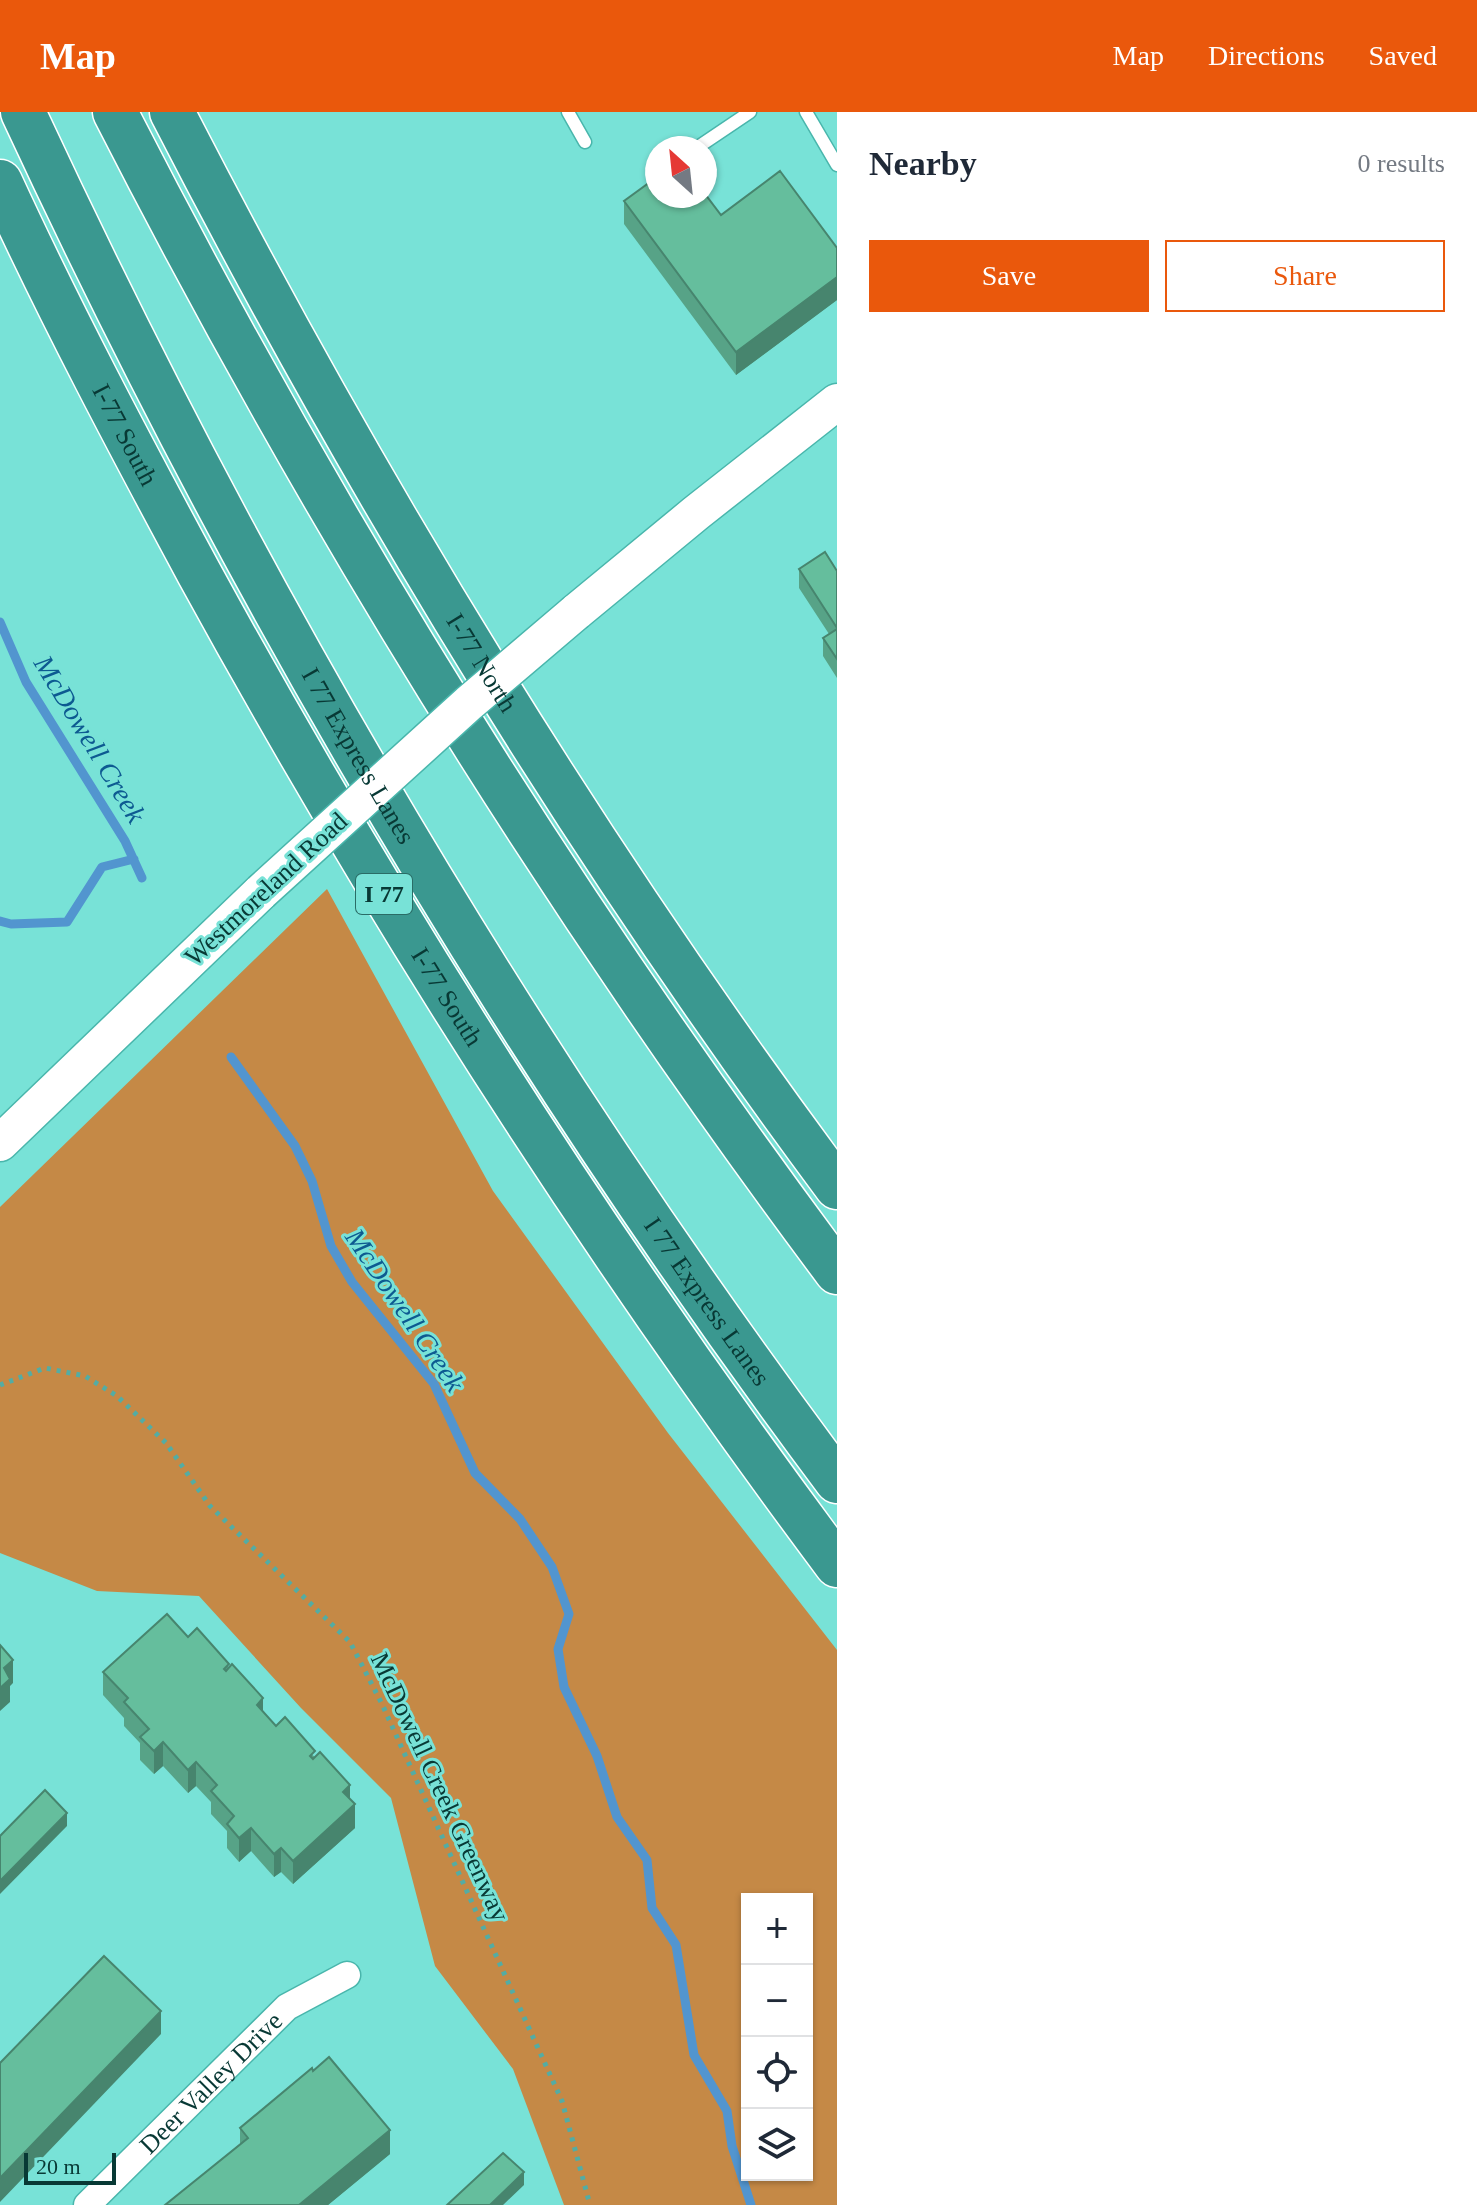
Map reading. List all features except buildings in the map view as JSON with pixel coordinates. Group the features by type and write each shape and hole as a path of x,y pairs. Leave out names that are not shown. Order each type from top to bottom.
{"highway":[{"name":"I 77 Express Lanes","path":"23,112 200,469 378,787 595,1135 724,1324 837,1481"},
{"path":"115,112 241,348 410,640 599,936 685,1063 837,1272"},
{"name":"I-77 North","path":"172,112 285,323 453,614 641,908 837,1187"},
{"name":"I-77 South","path":"0,182 156,492 319,787 398,918 494,1074 587,1214 682,1353 837,1565"}],"street":[{"name":"Westmoreland Road","path":"0,1143 261,892 469,703 696,513 837,402"},
{"name":"Deer Valley Drive","path":"87,2205 287,2007 347,1975"}],"lane":[{"path":"568,112 585,142"},
{"path":"714,136 750,112"},
{"path":"806,112 837,165"}],"path":[{"name":"McDowell Creek Greenway","path":"0,1385 45,1368 85,1376 117,1396 166,1443 210,1506 350,1642 382,1704 562,2101 590,2205"}],"shaded area":[{"path":"327,889 493,1191 668,1433 837,1650 837,2205 564,2205 513,2069 435,1966 391,1798 301,1708 199,1596 97,1591 0,1553 0,1207"}],"waterway":[{"name":"McDowell Creek","path":"0,622 26,682 125,841 142,878"},
{"path":"0,921 11,924 67,922 102,867 134,859"},
{"name":"McDowell Creek","path":"231,1057 295,1146 312,1181 331,1246 352,1282 434,1384 475,1473 520,1519 552,1567 569,1614 558,1649 564,1687 597,1756 617,1817 647,1860 652,1908 676,1945 694,2055 727,2111 732,2146 751,2205"}]}
